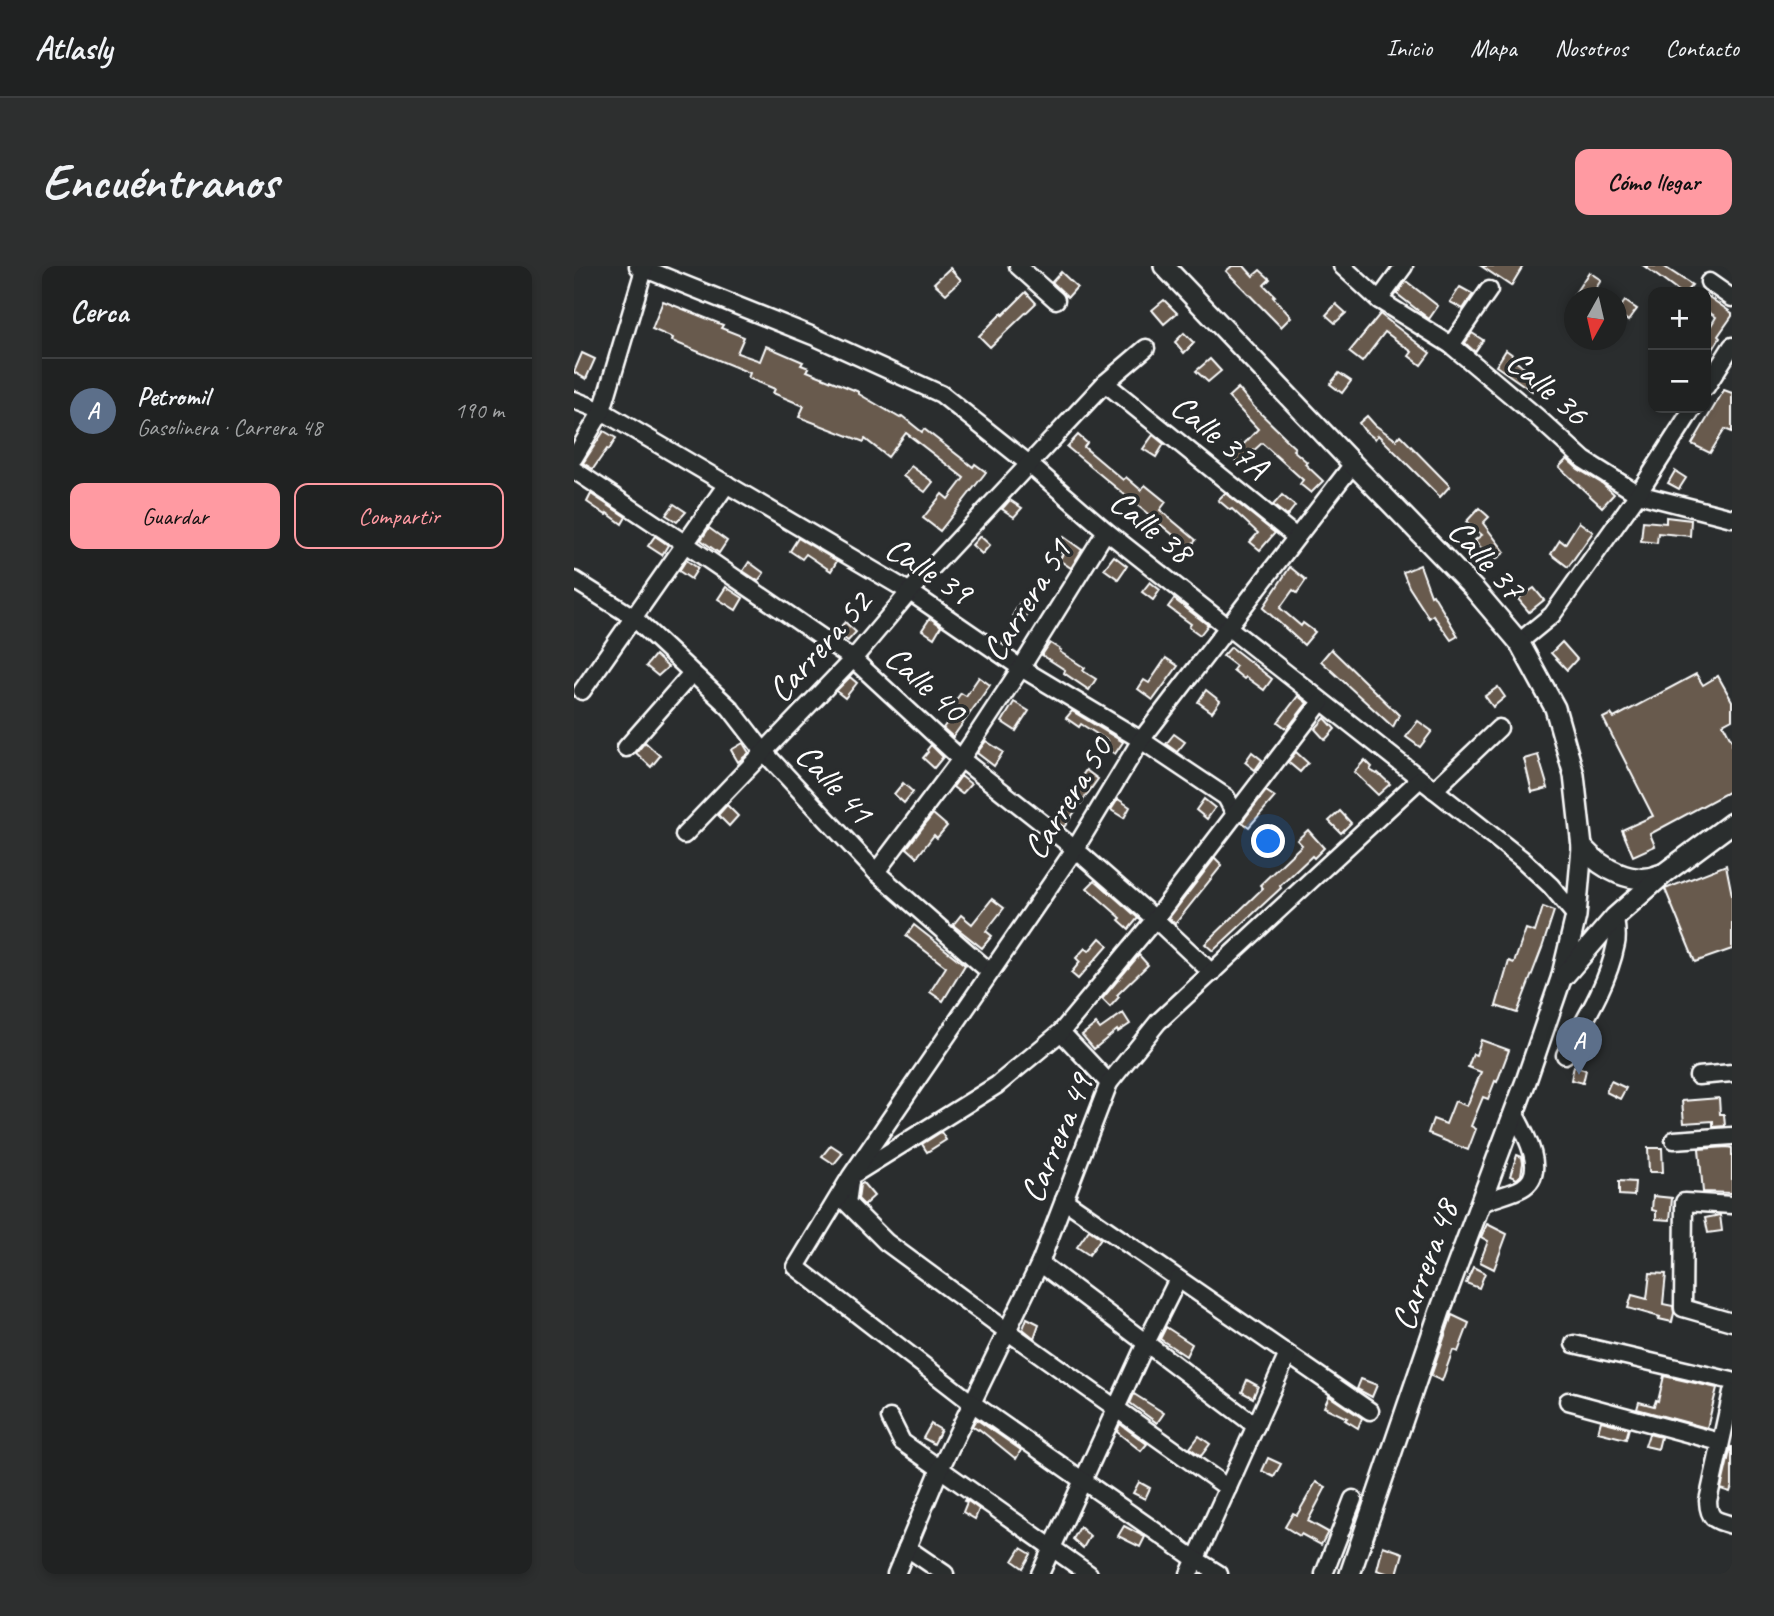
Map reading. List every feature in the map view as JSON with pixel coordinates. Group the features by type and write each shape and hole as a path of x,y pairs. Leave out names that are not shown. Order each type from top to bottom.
{"main road":[{"name":"Calle 37","path":"1164,266 1474,589 1519,642 1555,708 1574,775 1582,847 1576,916 1561,979"},
{"path":"1561,979 1615,917 1666,872 1732,823"},
{"path":"1582,847 1602,866 1624,875 1641,879 1666,872"},
{"name":"Carrera 48","path":"1350,1574 1432,1335 1561,979"}],"street":[{"path":"1018,266 1056,300"},
{"name":"Calle 36","path":"1342,266 1379,300 1451,345 1538,417 1584,460 1638,494 1732,518"},
{"path":"1379,300 1404,266"},
{"path":"574,458 602,411 642,267"},
{"name":"Calle 38","path":"642,267 813,335 942,394 1106,531 1522,859 1552,886 1576,916"},
{"path":"1709,282 1732,298"},
{"path":"1451,345 1489,290"},
{"path":"1711,379 1732,346"},
{"name":"Carrera 52","path":"684,835 853,659 910,592 1105,383 1146,348"},
{"name":"Calle 37A","path":"1105,383 1296,537"},
{"name":"Calle 39","path":"574,400 602,411 910,592 1021,668 1141,740 1226,797 1235,814"},
{"path":"1519,642 1552,615 1638,494 1690,413"},
{"name":"Carrera 50","path":"972,1403 796,1266 850,1176 1075,849 1141,740 1353,464"},
{"name":"Calle 40","path":"574,470 853,659 961,759 1075,849 1212,973"},
{"path":"582,691 727,484"},
{"name":"Carrera 51","path":"876,872 961,759 1106,531"},
{"name":"Calle 41","path":"574,580 633,617 730,708 764,752 876,872 990,972"},
{"path":"626,748 692,673"},
{"name":"Carrera 49","path":"850,1176 997,1086 1061,1032 1155,919 1321,702"},
{"path":"1434,790 1499,728"},
{"name":"Carrera 49","path":"896,1574 940,1469 1040,1263 1109,1083 1158,1022 1420,779"},
{"path":"1565,1055 1604,980 1617,942 1615,917"},
{"path":"1061,1032 1109,1083"},
{"path":"1698,1076 1732,1073"},
{"path":"1480,1204 1524,1187 1530,1181 1534,1157 1514,1113"},
{"path":"1674,1140 1732,1136"},
{"path":"850,1176 847,1203 886,1242 1228,1488"},
{"path":"1064,1200 1370,1411"},
{"path":"1732,1205 1684,1202 1683,1308 1732,1321"},
{"path":"1040,1263 1256,1426"},
{"path":"1040,1574 1178,1279"},
{"path":"1574,1344 1732,1381"},
{"path":"1192,1567 1288,1354"},
{"path":"1731,1397 1720,1442 1724,1465 1708,1502 1709,1513 1716,1521 1732,1525"},
{"path":"1568,1401 1720,1442"},
{"path":"972,1403 1083,1480 1192,1567 1219,1574"},
{"path":"890,1418 902,1442 1089,1574"},
{"path":"1324,1574 1353,1499"},
{"path":"907,1548 945,1574"}],"building":[{"path":"1232,266 1244,266 1253,276 1260,270 1270,279 1264,285 1291,317 1281,327 1226,271"},
{"path":"1481,266 1523,266 1511,286"},
{"path":"1644,266 1663,266 1692,285 1672,287"},
{"path":"950,268 961,280 946,294 934,283"},
{"path":"1061,272 1077,287 1068,297 1052,282"},
{"path":"1589,272 1601,280 1597,287 1579,287"},
{"path":"1406,281 1438,306 1429,319 1397,294"},
{"path":"1460,287 1473,294 1463,309 1450,302"},
{"path":"1026,292 1036,303 990,347 979,336"},
{"path":"1711,298 1732,313 1732,316 1718,336 1720,338 1711,353 1711,326 1716,317 1711,314"},
{"path":"1164,300 1177,313 1164,324 1152,310"},
{"path":"663,301 723,325 721,328 744,337 737,353 760,361 766,346 803,362 801,365 809,368 807,371 859,392 900,418 902,416 922,432 924,429 973,467 975,464 986,472 940,531 923,518 942,494 948,499 964,478 906,433 888,457 865,439 864,442 799,417 804,406 773,393 775,389 748,378 750,373 672,341 673,338 652,329"},
{"path":"1627,302 1637,309 1627,320"},
{"path":"1336,304 1346,313 1335,323 1326,315"},
{"path":"1380,314 1430,353 1421,365 1409,356 1412,352 1385,332 1362,362 1349,352"},
{"path":"1184,333 1194,343 1184,353 1175,342"},
{"path":"1472,333 1483,340 1475,352 1465,343"},
{"path":"1506,350 1517,358 1515,361 1540,379 1532,391 1496,366"},
{"path":"582,353 595,359 586,379 574,372"},
{"path":"1210,359 1221,371 1208,382 1196,371"},
{"path":"1339,373 1351,381 1342,393 1330,384"},
{"path":"1238,388 1323,481 1311,493 1300,484 1303,480 1262,443 1239,464 1229,454 1240,443 1242,446 1258,429 1228,397"},
{"path":"1724,390 1732,393 1732,432 1725,429 1710,453 1692,444"},
{"path":"1367,416 1396,440 1400,435 1450,486 1440,497 1378,435 1375,439 1364,430 1359,423"},
{"path":"604,431 616,438 593,469 583,463"},
{"path":"1078,435 1087,443 1084,447 1123,480 1126,477 1141,490 1145,485 1166,502 1160,510 1196,540 1189,548 1067,447"},
{"path":"1153,435 1164,444 1156,457 1143,449"},
{"path":"1567,459 1614,494 1602,507 1559,467"},
{"path":"911,466 933,482 925,492 903,476"},
{"path":"1675,471 1686,478 1679,489 1668,483"},
{"path":"1225,493 1275,533 1260,550 1250,542 1258,533 1218,500"},
{"path":"591,494 626,517 622,524 587,502"},
{"path":"1282,495 1295,506 1287,516 1273,505"},
{"path":"1010,500 1022,508 1014,517 1002,509"},
{"path":"674,504 686,512 677,522 666,515"},
{"path":"1479,508 1489,517 1483,523 1505,552 1492,562 1475,540 1482,535 1466,522"},
{"path":"1666,517 1691,520 1690,536 1658,533 1657,543 1641,541 1643,521 1666,523"},
{"path":"1579,522 1593,532 1568,567 1551,554 1560,540 1565,544"},
{"path":"709,528 727,541 719,553 701,540"},
{"path":"655,536 668,545 662,555 648,546"},
{"path":"980,536 990,545 982,554 972,545"},
{"path":"1064,537 1082,550 1071,568 1059,560 1063,554 1056,549"},
{"path":"798,538 837,561 831,571 806,554 802,559 790,551"},
{"path":"1114,556 1127,566 1118,579 1104,569"},
{"path":"686,560 698,568 691,579 679,571"},
{"path":"749,562 764,573 758,581 743,571"},
{"path":"1420,565 1431,595 1433,594 1458,636 1451,640 1433,615 1429,618 1409,587 1403,572"},
{"path":"1290,567 1306,580 1297,593 1293,590 1280,608 1301,626 1303,623 1315,632 1304,645 1263,608"},
{"path":"1150,582 1160,590 1153,600 1142,592"},
{"path":"726,587 743,598 736,610 718,599"},
{"path":"1534,588 1544,600 1529,612 1518,599"},
{"path":"1174,599 1208,625 1200,635 1189,627 1191,624 1168,607"},
{"path":"1020,602 1031,609 1023,621 1013,615"},
{"path":"930,618 941,626 934,638 922,630"},
{"path":"845,622 856,632 848,641 836,632"},
{"path":"1562,642 1577,659 1567,670 1551,653"},
{"path":"1050,643 1096,679 1089,690 1042,655"},
{"path":"1231,647 1272,679 1264,690 1233,670 1236,666 1223,656"},
{"path":"1331,649 1399,715 1393,727 1321,661"},
{"path":"655,655 668,667 658,676 646,666"},
{"path":"1166,658 1178,666 1153,700 1138,689 1144,680 1149,683"},
{"path":"1696,674 1703,685 1718,676 1732,701 1732,719 1723,724 1732,741 1732,790 1650,834 1655,846 1633,856 1622,830 1653,816 1603,718 1611,714 1614,718"},
{"path":"850,677 857,683 845,698 836,691"},
{"path":"979,677 990,685 953,737 943,728 958,708 953,704 961,693 966,696"},
{"path":"1498,687 1505,697 1493,707 1485,696"},
{"path":"1206,690 1220,701 1212,712 1198,702"},
{"path":"1298,696 1307,703 1287,729 1278,722"},
{"path":"1014,702 1029,711 1016,731 1002,722"},
{"path":"1072,711 1123,742 1115,754 1104,747 1108,741 1066,718"},
{"path":"1325,718 1335,729 1325,740 1315,729"},
{"path":"1418,721 1432,731 1420,747 1406,737"},
{"path":"1174,734 1185,742 1177,752 1166,744"},
{"path":"986,741 1003,752 994,766 977,753"},
{"path":"645,742 660,756 651,767 636,753"},
{"path":"743,743 749,753 738,762 731,750"},
{"path":"931,745 943,757 934,768 923,758"},
{"path":"1252,752 1262,760 1255,770 1245,762"},
{"path":"1296,752 1308,763 1300,772 1288,762"},
{"path":"1538,755 1548,788 1532,792 1524,759"},
{"path":"1365,760 1372,767 1370,770 1378,773 1390,784 1378,795 1354,772"},
{"path":"1086,770 1098,779 1064,827 1053,819"},
{"path":"961,776 971,784 962,794 953,787"},
{"path":"903,783 913,792 904,803 894,794"},
{"path":"1266,791 1275,797 1249,827 1242,822"},
{"path":"1118,799 1130,807 1124,818 1111,810"},
{"path":"1204,799 1215,808 1207,819 1196,810"},
{"path":"727,805 738,816 729,826 718,815"},
{"path":"1340,811 1351,823 1341,833 1329,821"},
{"path":"933,814 947,826 937,838 934,835 917,857 907,848"},
{"path":"1308,830 1324,848 1314,858 1312,856 1213,951 1205,944 1263,888 1260,885 1302,845 1297,840"},
{"path":"1215,858 1222,865 1175,924 1169,918"},
{"path":"1726,865 1732,895 1732,949 1695,962 1665,889"},
{"path":"1095,880 1138,918 1129,929 1119,920 1121,918 1087,888"},
{"path":"992,899 1004,908 986,931 992,936 982,948 953,925 961,915 972,924"},
{"path":"1543,907 1554,911 1517,1013 1496,1006 1509,961 1514,963 1526,929 1535,932"},
{"path":"914,925 965,965 943,1001 930,992 946,967 906,936"},
{"path":"1100,938 1108,945 1078,979 1071,973 1080,962 1076,958 1085,948 1089,951"},
{"path":"1139,955 1148,965 1117,995 1119,997 1110,1007 1102,999"},
{"path":"1123,1013 1130,1024 1118,1032 1117,1030 1094,1049 1082,1035 1096,1024 1100,1029"},
{"path":"1481,1040 1509,1050 1497,1082 1495,1081 1488,1099 1483,1097 1471,1126 1476,1129 1468,1150 1428,1133 1433,1119 1446,1124 1455,1101 1467,1106 1481,1072 1468,1067"},
{"path":"1574,1066 1586,1070 1583,1083 1571,1080"},
{"path":"1611,1081 1626,1088 1620,1099 1606,1092"},
{"path":"1719,1098 1720,1114 1724,1114 1725,1126 1713,1127 1713,1121 1684,1123 1682,1101"},
{"path":"941,1132 946,1140 927,1152 922,1144"},
{"path":"831,1145 843,1153 834,1164 822,1156"},
{"path":"1648,1148 1662,1148 1663,1172 1649,1172"},
{"path":"1732,1148 1732,1193 1703,1192 1699,1149"},
{"path":"1517,1155 1522,1157 1523,1163 1521,1175 1517,1179 1510,1176"},
{"path":"1619,1181 1635,1182 1634,1196 1619,1195"},
{"path":"863,1183 874,1196 864,1205 858,1199 860,1185"},
{"path":"1653,1196 1672,1198 1670,1220 1656,1219 1656,1211 1652,1210"},
{"path":"1720,1215 1722,1231 1708,1233 1705,1218"},
{"path":"1487,1224 1507,1234 1494,1269 1480,1262 1488,1241 1481,1237"},
{"path":"1089,1230 1101,1238 1089,1255 1077,1247"},
{"path":"1473,1267 1485,1273 1479,1288 1466,1283"},
{"path":"1650,1273 1666,1274 1663,1304 1673,1306 1672,1322 1628,1308 1632,1295 1647,1299"},
{"path":"1452,1315 1469,1323 1458,1352 1453,1350 1442,1381 1431,1376"},
{"path":"1027,1318 1039,1324 1034,1338 1023,1329"},
{"path":"1166,1327 1192,1344 1186,1356 1160,1339"},
{"path":"1664,1376 1717,1388 1707,1428 1637,1409 1639,1402 1654,1406 1656,1400 1658,1401"},
{"path":"1361,1379 1377,1385 1372,1397 1357,1389"},
{"path":"1247,1380 1258,1386 1253,1398 1242,1392"},
{"path":"1134,1394 1164,1413 1157,1423 1130,1403"},
{"path":"1329,1396 1362,1418 1358,1428 1345,1420 1347,1418 1324,1407"},
{"path":"976,1419 1021,1450 1016,1459 972,1426"},
{"path":"1601,1421 1629,1428 1626,1439 1598,1432"},
{"path":"931,1424 941,1430 934,1444 923,1438"},
{"path":"1120,1424 1147,1444 1141,1451 1117,1432"},
{"path":"1649,1434 1661,1437 1658,1449 1645,1446"},
{"path":"1199,1436 1210,1444 1201,1456 1190,1448"},
{"path":"1731,1447 1732,1486 1730,1492 1721,1489"},
{"path":"1268,1458 1281,1464 1274,1477 1262,1471"},
{"path":"1139,1482 1150,1488 1145,1499 1133,1493"},
{"path":"1316,1482 1326,1487 1308,1521 1328,1532 1321,1545 1285,1527 1293,1513 1297,1515"},
{"path":"965,1499 979,1509 975,1519 963,1512 967,1502"},
{"path":"1124,1526 1145,1537 1140,1547 1118,1536"},
{"path":"1080,1527 1090,1536 1083,1548 1073,1539"},
{"path":"1383,1546 1403,1553 1397,1574 1377,1570"},
{"path":"1021,1548 1031,1554 1023,1568 1013,1561"}],"place":[{"name":"Petromil","path":"1579,1075"}]}
